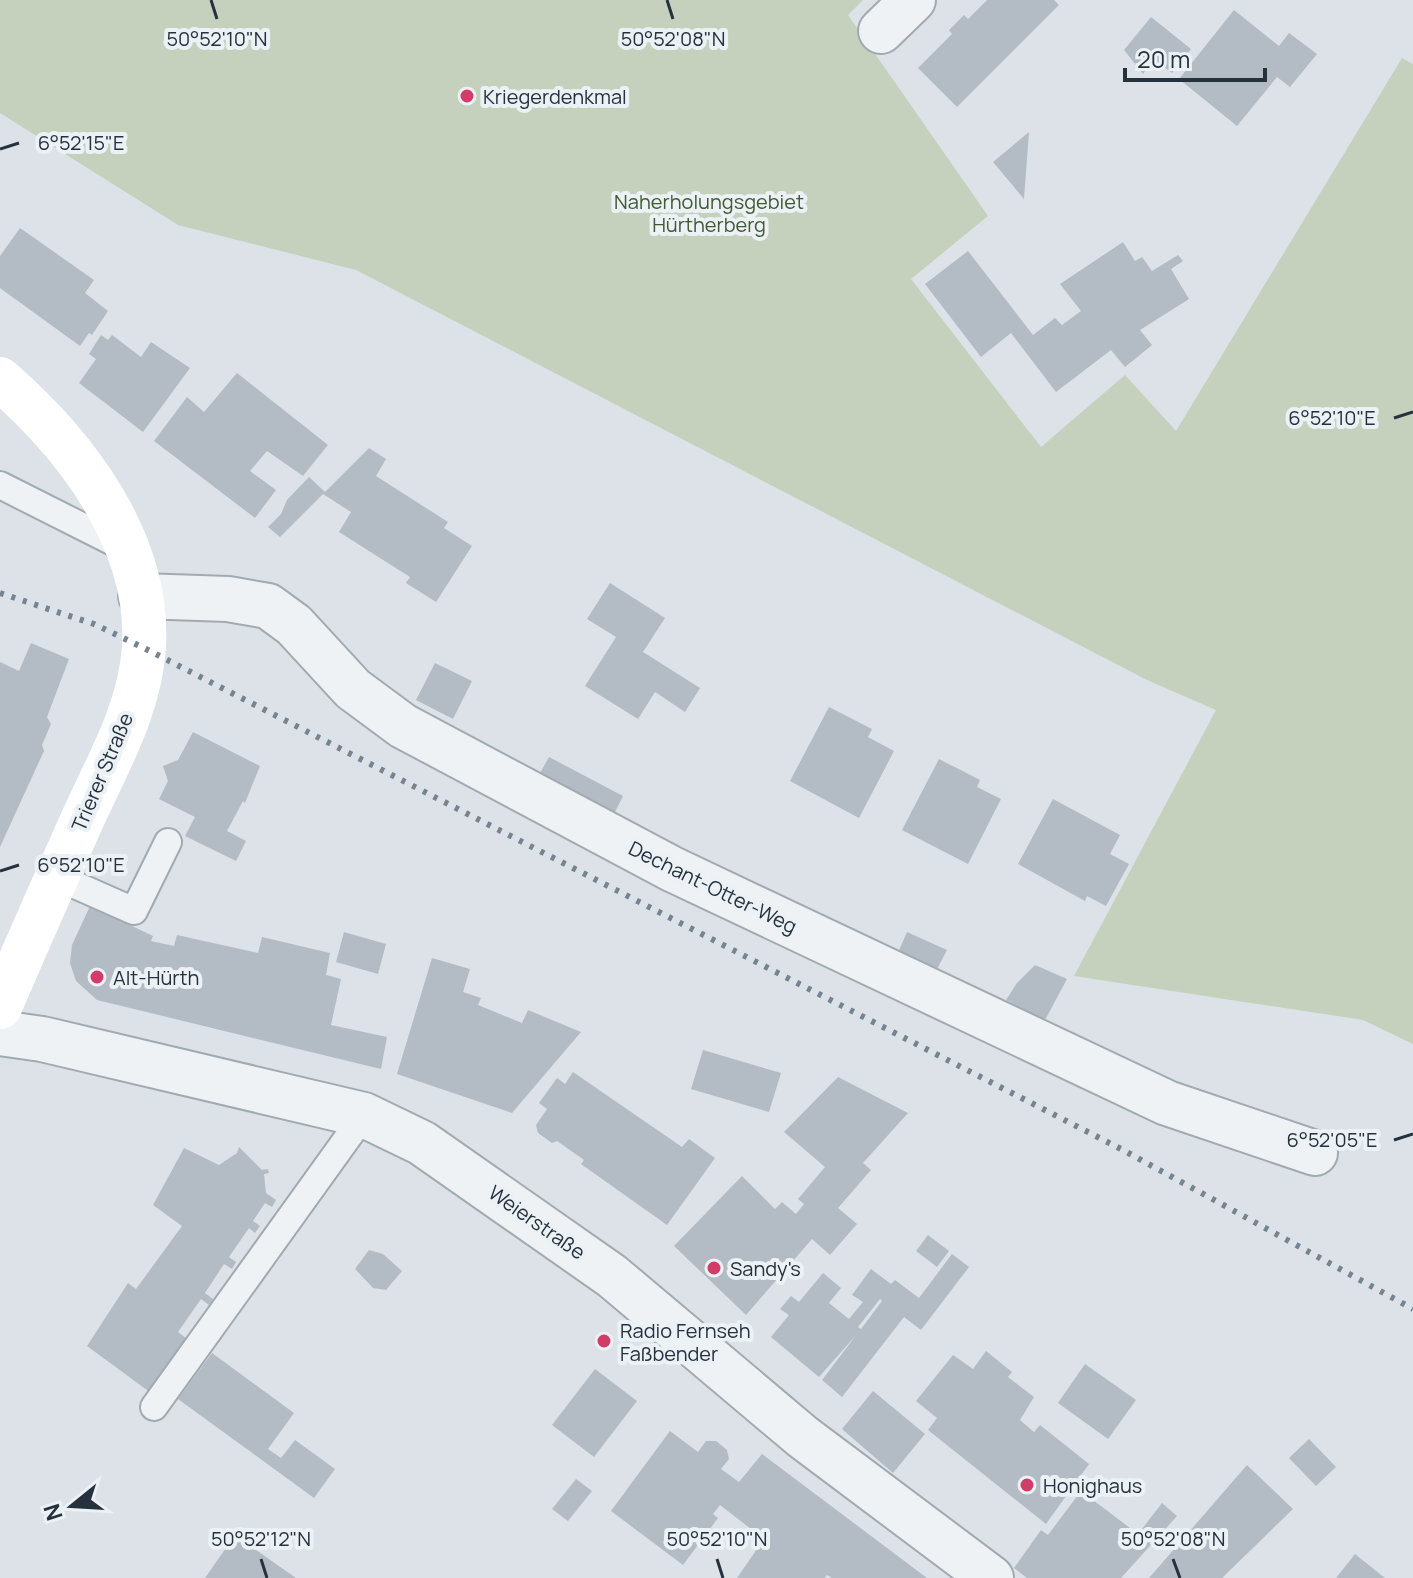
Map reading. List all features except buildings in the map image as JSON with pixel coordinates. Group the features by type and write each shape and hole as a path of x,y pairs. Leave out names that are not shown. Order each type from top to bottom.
{"street":[{"path":"881,31 913,0"},
{"name":"Trierer Straße","path":"0,379 33,408 105,499 129,550 141,596 144,648 122,735 0,1007"},
{"name":"Dechant-Otter-Weg","path":"141,596 228,599 268,606 294,625 353,689 403,726 672,869 1167,1103 1315,1153"},
{"name":"Weierstraße","path":"0,1033 42,1039 364,1115 422,1143 535,1218 612,1276 803,1437 991,1578"}],"lane":[{"path":"0,485 129,550"},
{"path":"57,877 134,911 168,842"},
{"path":"154,1407 364,1115"}],"green space":[{"name":"Naherholungsgebiet Hürtherberg","path":"0,0 863,0 848,15 988,216 911,279 1041,447 1125,375 1176,431 1402,58 1413,64 1413,1044 1363,1020 1074,976 1216,710 1147,680 356,270 178,225 0,113"}],"railway":[{"path":"0,593 94,624 144,648 1123,1150 1413,1309"}],"place":[{"name":"Kriegerdenkmal","path":"467,96"},
{"name":"Alt-Hürth","path":"97,977"},
{"name":"Sandy's","path":"714,1268"},
{"name":"Radio Fernseh Faßbender","path":"604,1341"},
{"name":"Honighaus","path":"1027,1485"}]}
